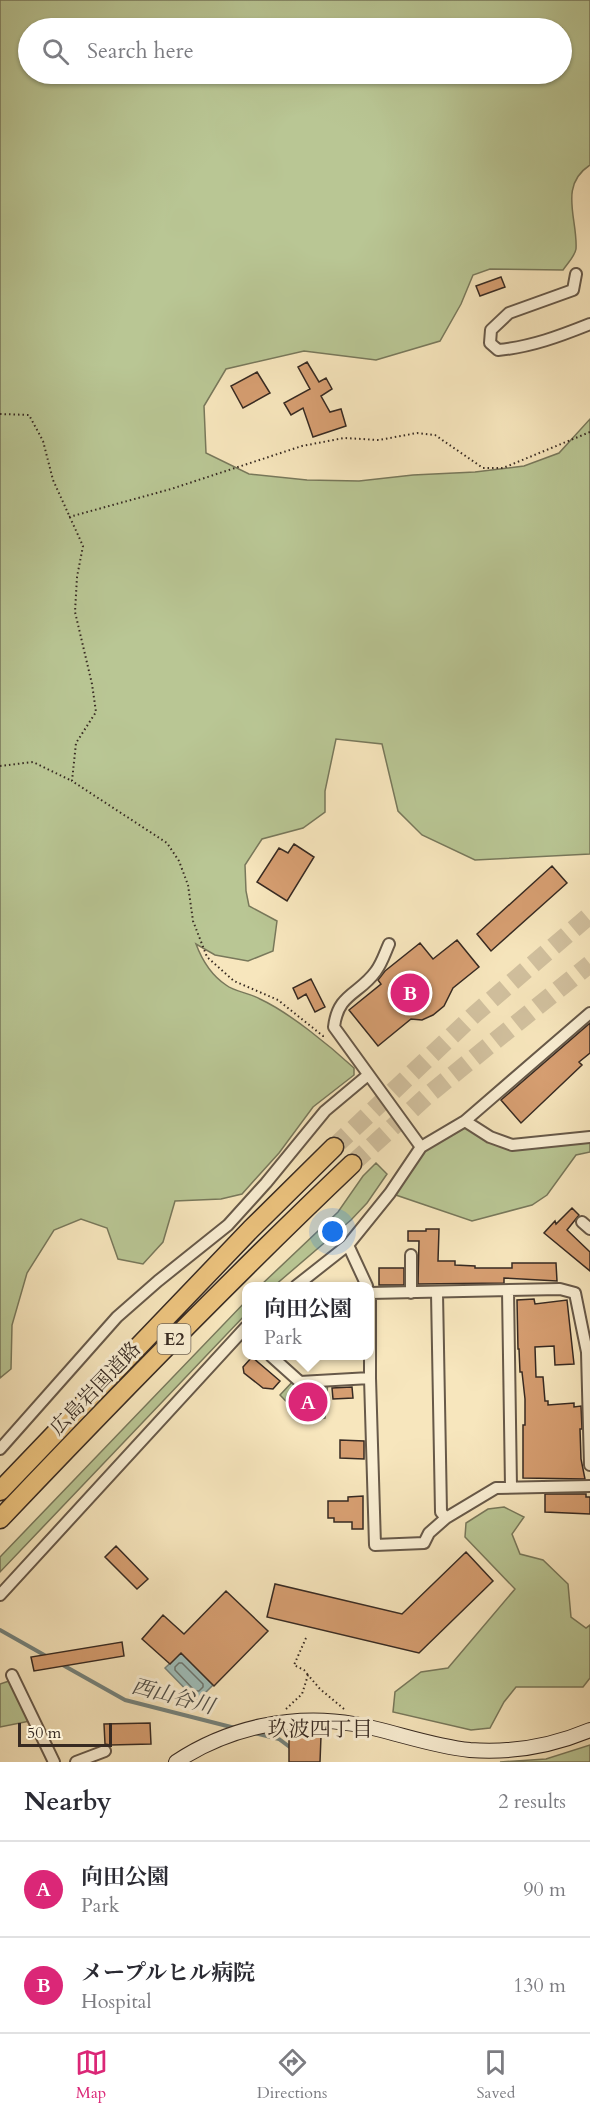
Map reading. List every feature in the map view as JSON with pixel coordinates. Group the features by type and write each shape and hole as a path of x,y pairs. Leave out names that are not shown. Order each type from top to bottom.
{"highway":[{"name":"広島岩国道路","path":"0,1491 251,1229 334,1147"},
{"name":"広島岩国道路","path":"0,1519 83,1431 269,1243 352,1164"}],"street":[{"path":"576,274 573,290 509,313 491,330 490,344 498,350 520,348 551,340 590,324"},
{"path":"389,944 377,970 359,990 343,1000 336,1013 334,1026 421,1147"},
{"path":"302,1282 348,1245 390,1193 421,1147 465,1121 590,1013"},
{"path":"0,1449 117,1317 228,1225 325,1111 368,1075"},
{"path":"465,1121 490,1137 512,1145 590,1137"},
{"path":"348,1245 365,1282"},
{"path":"411,1255 411,1293"},
{"path":"374,1292 437,1293 560,1289 575,1293 587,1352 590,1465"},
{"path":"508,1291 511,1487"},
{"path":"437,1293 441,1512 446,1518"},
{"path":"0,1595 242,1333"},
{"path":"275,1360 300,1382 370,1378"},
{"path":"370,1360 375,1545 424,1543 429,1533 446,1518 496,1488 590,1486"},
{"path":"12,1675 54,1762"},
{"path":"176,1762 223,1737 265,1725 287,1722 331,1721 353,1724 449,1747 492,1751 535,1747 590,1730"},
{"path":"76,1762 105,1751"}],"path":[{"path":"0,414 28,415 43,441 53,480 82,546 75,612 92,684 96,712 76,743 72,781"},
{"path":"69,517 171,489 302,446 344,438 379,440 417,433 435,435 483,468 503,468 590,432"},
{"path":"0,766 33,762 72,781 167,843 179,861 188,885 194,921 207,957 234,981 278,1000 323,1036 337,1032"},
{"path":"306,1638 294,1665 304,1670 320,1689 350,1715"},
{"path":"285,1710 302,1694 308,1675"}],"green space":[{"path":"0,0 590,0 590,165 580,173 572,193 576,249 563,270 490,269 473,275 461,304 440,341 376,360 304,351 226,369 204,406 206,453 249,474 307,480 359,481 524,466 559,453 590,419 590,854 475,860 422,835 398,811 382,744 336,739 325,791 325,812 303,828 262,839 245,865 249,906 277,921 273,951 248,961 215,955 196,944 201,956 216,977 234,989 272,1005 297,1021 354,1068 354,1075 313,1107 279,1153 242,1194 221,1199 175,1201 163,1242 143,1264 118,1259 107,1228 81,1219 54,1230 27,1273 12,1325 11,1369 0,1378"},
{"path":"465,1121 512,1145 590,1137 590,1152 576,1155 547,1195 532,1205 472,1221 390,1193 421,1147"},
{"path":"376,1163 387,1174 367,1203 351,1220 279,1282 264,1282 338,1212 363,1176"},
{"path":"242,1305 242,1318 0,1572 0,1557"},
{"path":"296,1378 328,1380 325,1418 305,1421 280,1395"},
{"path":"504,1507 524,1517 512,1534 520,1554 543,1560 568,1584 571,1617 586,1628 590,1625 590,1678 583,1687 516,1687 504,1702 490,1728 471,1730 393,1712 395,1692 421,1672 448,1668 515,1589 465,1537 466,1523 488,1509"},
{"path":"15,1679 35,1720 0,1727 0,1684"},
{"path":"590,1745 590,1762 500,1762 546,1759"}],"water":[{"path":"181,1653 213,1685 197,1701 165,1668"}],"building":[{"path":"501,277 505,287 480,296 476,286"},
{"path":"307,362 319,382 326,378 332,389 321,396 330,412 341,409 346,426 313,437 303,408 291,415 284,403 310,389 298,367"},
{"path":"257,372 270,393 243,408 231,386"},
{"path":"294,844 314,857 287,901 257,882 279,848 288,853"},
{"path":"552,866 567,883 491,951 477,934"},
{"path":"457,940 479,967 453,988 444,1006 433,1015 422,1020 411,1019 378,1046 349,1010 381,984 378,980 385,971 420,943 433,959"},
{"path":"311,979 325,1007 315,1012 306,994 298,999 293,988"},
{"path":"590,1023 590,1053 579,1062 582,1065 521,1123 501,1100"},
{"path":"572,1208 579,1215 567,1230 590,1252 590,1271 544,1233"},
{"path":"426,1229 439,1229 438,1261 455,1261 455,1265 475,1266 475,1268 512,1268 512,1263 556,1263 557,1281 504,1278 504,1283 418,1284 419,1241 408,1241 408,1231 426,1231"},
{"path":"379,1268 404,1268 404,1285 379,1285"},
{"path":"534,1299 535,1304 567,1300 574,1364 555,1365 554,1346 535,1347 536,1377 543,1377 545,1401 548,1401 548,1405 574,1403 574,1407 581,1406 581,1459 585,1479 523,1478 525,1399 518,1349 517,1300"},
{"path":"249,1360 256,1360 280,1381 273,1389 263,1388 244,1373 243,1367"},
{"path":"352,1387 353,1398 333,1399 332,1388"},
{"path":"340,1440 364,1441 364,1459 340,1458"},
{"path":"545,1494 586,1494 586,1497 590,1497 590,1514 545,1512"},
{"path":"363,1496 363,1529 352,1529 352,1522 334,1522 334,1518 328,1518 328,1501 348,1501 348,1497"},
{"path":"116,1546 148,1579 137,1589 105,1557"},
{"path":"466,1552 493,1581 419,1653 267,1617 275,1584 402,1614"},
{"path":"226,1591 268,1631 214,1686 181,1653 170,1664 142,1639 163,1615 184,1634"},
{"path":"122,1642 124,1656 34,1671 31,1657"},
{"path":"150,1723 151,1744 105,1744 104,1724"},
{"path":"289,1736 321,1736 320,1762 289,1762"}],"waterway":[{"name":"西山谷川","path":"0,1630 46,1656"},
{"name":"西山谷川","path":"61,1664 125,1700 235,1728"},
{"name":"西山谷川","path":"254,1733 279,1739 291,1748"}],"tunnel":[{"path":"334,1147 475,1014 590,915"},
{"path":"352,1164 428,1095 590,964"}],"place":[{"name":"メープルヒル病院","path":"410,993"},
{"name":"向田公園","path":"308,1402"}],"district":[{"name":"玖波四丁目","path":"320,1729"}]}
